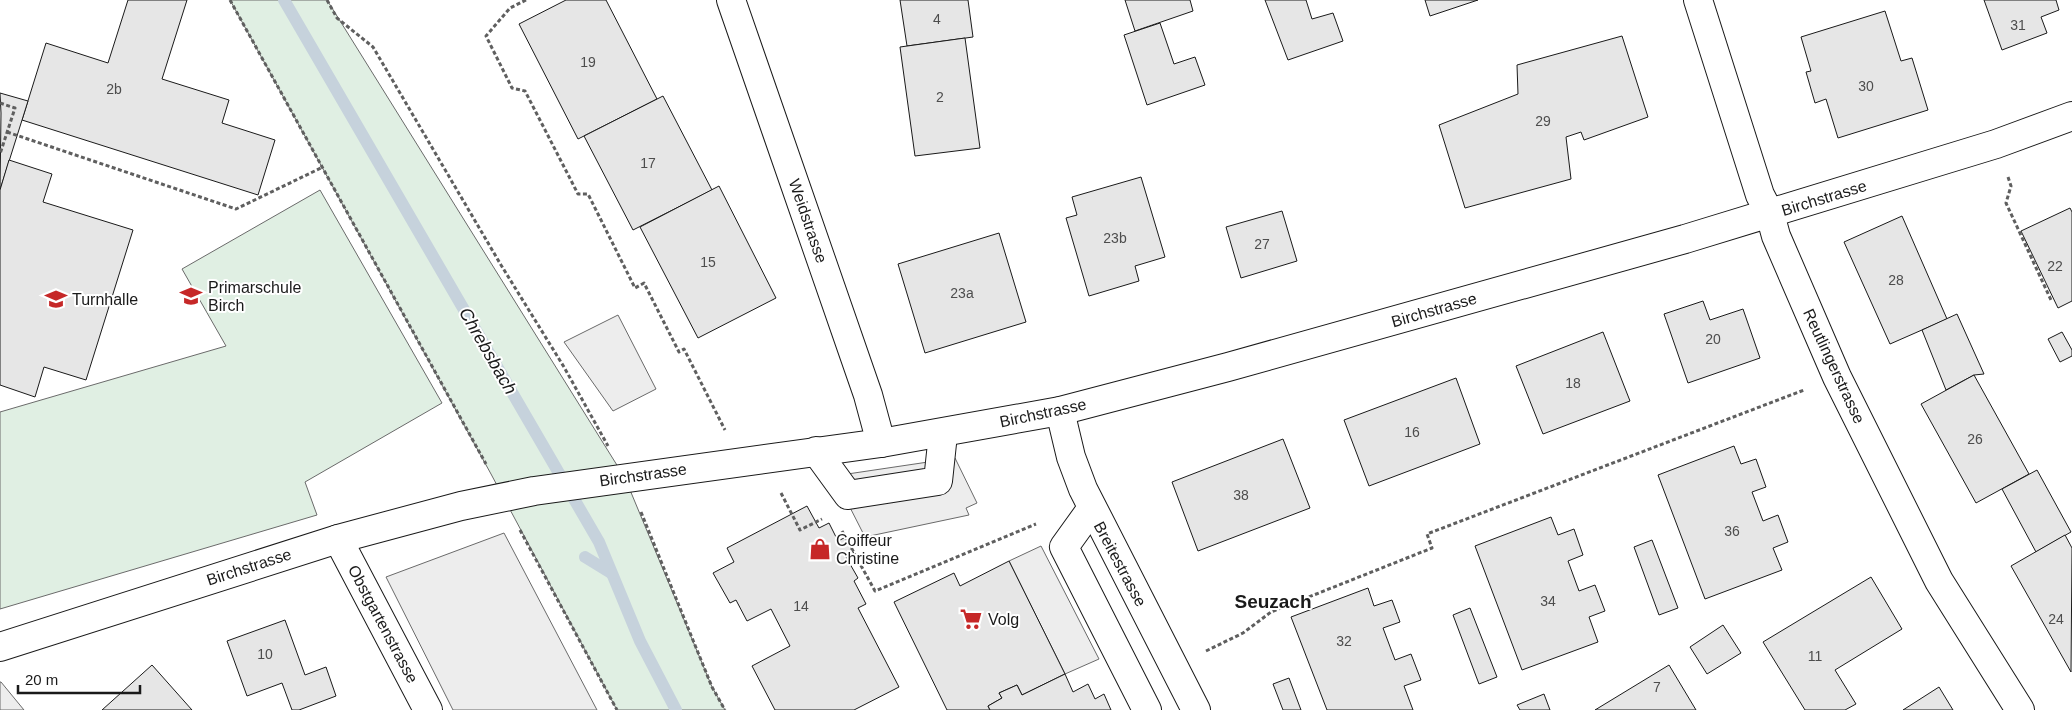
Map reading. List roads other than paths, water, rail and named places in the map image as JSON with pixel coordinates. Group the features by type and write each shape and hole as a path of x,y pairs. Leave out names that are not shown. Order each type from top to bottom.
{"street":[{"name":"Weidstrasse","path":"731,0 868,395 881,443"},
{"name":"Reutlingerstrasse","path":"1698,0 1760,195 1770,214 1776,236 1837,377 1939,581 2020,710"},
{"name":"Birchstrasse","path":"0,647 376,527 503,497 614,479 943,434 1060,411 1238,365 1770,214 1996,144 2072,116"},
{"name":"Breitestrasse","path":"1060,411 1071,456 1092,508 1174,667 1190,708"},
{"path":"816,451 848,495 938,481 943,434"},
{"path":"1092,508 1064,547 1147,710"},
{"name":"Obstgartenstrasse","path":"338,539 428,710"}],"waterway":[{"name":"Chrebsbach","path":"284,0 599,542 640,641 676,710"},
{"path":"585,557 611,573"}],"place":[{"name":"Primarschule Birch","path":"191,296"},
{"name":"Turnhalle","path":"56,299"},
{"name":"Coiffeur Christine","path":"820,549"},
{"name":"Volg","path":"971,619"}],"district":[{"name":"Seuzach","path":"1273,601"}]}
